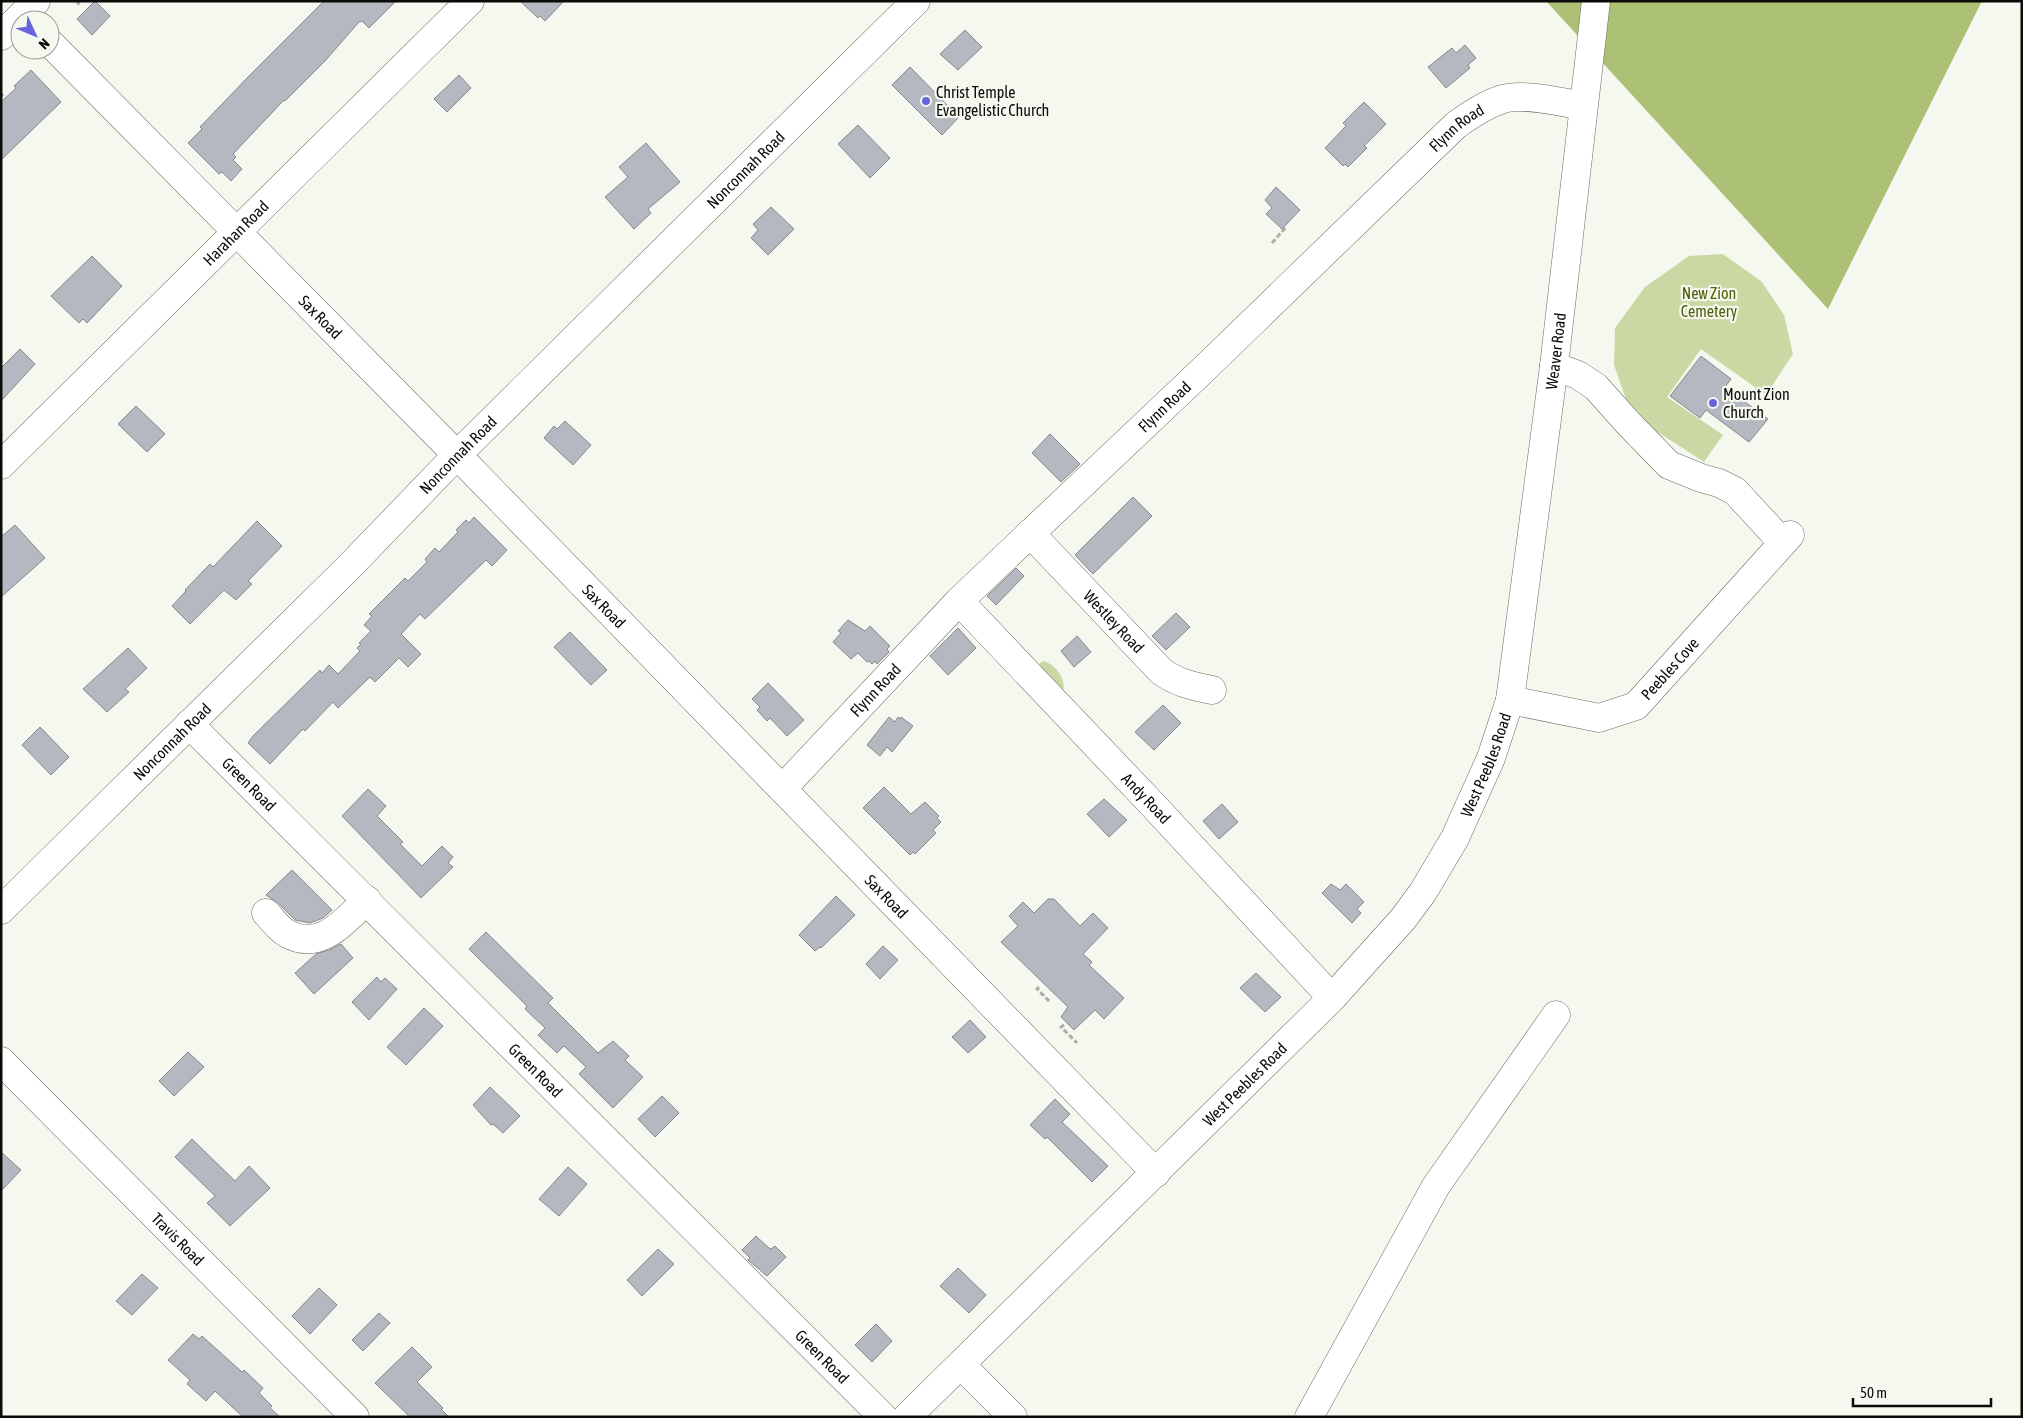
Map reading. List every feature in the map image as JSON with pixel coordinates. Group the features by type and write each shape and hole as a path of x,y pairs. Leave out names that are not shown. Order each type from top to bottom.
{"street":[{"name":"Harahan Road","path":"1,466 470,1"},
{"name":"Nonconnah Road","path":"1,910 350,566 457,455 916,1"},
{"name":"Weaver Road","path":"1510,700 1554,366 1596,1"},
{"path":"1,36 24,9"},
{"name":"Sax Road","path":"60,53 457,455 599,604 1156,1173"},
{"name":"Flynn Road","path":"782,789 959,601 1204,369 1456,125 1484,107 1504,99 1545,100 1583,106"},
{"name":"Peebles Cove","path":"1510,700 1599,718 1636,706 1786,539 1735,491 1670,465 1628,424 1596,387 1578,375 1554,366"},
{"name":"Westley Road","path":"1030,534 1161,671 1171,678 1188,685 1212,690"},
{"name":"Andy Road","path":"959,601 1152,804 1332,998"},
{"name":"West Peebles Road","path":"907,1417 1332,998 1402,919 1443,861 1478,791 1492,758 1510,700"},
{"name":"Green Road","path":"189,724 883,1417"},
{"path":"266,913 287,934 308,940 320,939 335,929 367,900"},
{"path":"1309,1417 1436,1186 1556,1015"},
{"name":"Travis Road","path":"1,1061 355,1417"},
{"path":"961,1365 1013,1417"}],"path":[{"path":"76,1 81,6"},
{"path":"1272,242 1286,227"},
{"path":"1039,987 1037,989 1050,1002"},
{"path":"1064,1025 1061,1028 1077,1043"}],"green space":[{"path":"1546,1 1982,1 1828,309"},
{"name":"New Zion Cemetery","path":"1723,254 1762,282 1784,315 1793,354 1766,395 1701,349 1667,397 1723,435 1704,462 1656,431 1626,399 1614,365 1615,328 1645,287 1689,256"},
{"path":"1042,661 1047,662 1059,672 1064,687 1063,692 1038,666"}],"building":[{"path":"95,1 110,16 92,35 77,19"},
{"path":"324,1 396,1 369,28 362,21 359,22 325,61 284,100 233,154 236,157 233,160 242,169 231,181 222,172 219,174 188,143 202,129 200,127"},
{"path":"520,1 564,1 545,21 540,16 538,18"},
{"path":"965,30 982,47 958,70 940,54"},
{"path":"1465,45 1476,58 1468,65 1470,68 1446,88 1428,67 1452,48 1456,53"},
{"name":"Christ Temple Evangelistic Church","path":"910,67 959,117 942,135 892,85"},
{"path":"31,70 61,102 1,160 1,102"},
{"path":"459,75 471,88 447,112 434,99"},
{"path":"1364,102 1386,124 1364,146 1367,148 1348,167 1345,164 1343,166 1325,148 1346,126 1343,123"},
{"path":"858,125 890,158 870,178 838,144"},
{"path":"646,143 680,182 648,209 651,213 634,229 605,197 628,177 619,167"},
{"path":"1276,187 1300,210 1282,229 1266,214 1272,208 1265,200"},
{"path":"771,207 794,229 768,255 751,238 758,230 753,224"},
{"path":"92,256 122,286 87,323 83,319 79,323 51,296"},
{"path":"20,349 35,364 1,401 1,368"},
{"name":"Mount Zion Church","path":"1701,356 1731,379 1725,387 1768,419 1749,442 1706,410 1700,418 1670,396"},
{"path":"136,406 165,434 147,452 118,424"},
{"path":"565,421 591,445 573,465 544,438 554,426 557,429"},
{"path":"1050,434 1080,464 1061,482 1032,453"},
{"path":"1133,497 1152,516 1093,574 1075,555"},
{"path":"474,517 507,550 492,566 486,560 425,619 420,614 401,634 421,654 408,667 399,658 375,682 370,677 338,708 333,702 305,731 303,729 270,764 248,743 253,736 320,670 322,673 329,665 338,674 360,651 357,648 361,644 359,643 371,631 364,625 372,616 369,614 405,578 408,581 427,562 425,559 435,548 439,552 458,532 456,530 466,520 469,523"},
{"path":"257,521 282,546 248,581 252,584 236,600 224,590 190,624 172,606 210,564 213,567"},
{"path":"15,525 45,558 1,597 1,537"},
{"path":"1016,568 1024,576 996,605 987,596"},
{"path":"1176,613 1190,627 1166,650 1152,636"},
{"path":"848,620 865,631 870,626 890,646 887,649 889,652 877,664 875,661 872,664 869,661 867,662 858,653 851,659 833,642 841,633 838,631"},
{"path":"958,628 976,648 948,675 930,656"},
{"path":"570,632 607,670 591,685 554,647"},
{"path":"1077,636 1091,652 1074,667 1061,651"},
{"path":"128,648 147,668 125,689 129,692 107,712 83,689"},
{"path":"768,683 804,720 787,736 770,718 767,721 757,710 760,707 752,699"},
{"path":"1163,705 1181,723 1154,750 1135,732"},
{"path":"889,717 895,722 898,717 900,719 901,717 913,726 892,752 887,747 880,756 867,745"},
{"path":"40,727 69,757 51,775 22,745"},
{"path":"884,787 911,814 925,802 939,816 937,818 941,822 933,830 936,833 915,854 913,852 910,855 863,808"},
{"path":"368,789 386,806 377,816 403,842 400,844 422,866 442,846 453,857 448,863 453,867 421,898 342,816"},
{"path":"1104,799 1127,820 1109,837 1087,814"},
{"path":"1222,804 1238,822 1219,839 1203,821"},
{"path":"292,870 332,910 323,918 310,923 295,920 277,902 266,895"},
{"path":"1331,884 1340,890 1346,884 1364,902 1357,909 1361,913 1352,923 1322,893"},
{"path":"836,896 855,915 821,948 815,951 799,935"},
{"path":"1048,899 1054,899 1080,926 1093,913 1108,928 1083,954 1092,962 1089,965 1124,998 1104,1019 1095,1010 1074,1030 1061,1017 1068,1007 1001,942 1018,926 1009,916 1023,902 1034,913"},
{"path":"486,932 553,998 548,1003 598,1053 613,1041 629,1056 625,1060 643,1077 613,1108 579,1074 586,1067 564,1046 557,1053 538,1035 545,1028 525,1009 527,1006 469,949"},
{"path":"341,944 353,958 314,994 295,973 316,954"},
{"path":"883,946 898,960 880,979 866,964"},
{"path":"1256,973 1281,997 1265,1012 1240,988"},
{"path":"377,977 381,982 385,978 397,989 369,1020 352,1002"},
{"path":"424,1008 443,1026 406,1065 387,1047"},
{"path":"970,1020 986,1037 968,1053 952,1037"},
{"path":"188,1052 204,1067 174,1096 159,1081"},
{"path":"490,1087 520,1116 503,1133 493,1124 491,1125 473,1105"},
{"path":"662,1096 679,1113 655,1137 638,1119"},
{"path":"1055,1099 1070,1114 1062,1122 1108,1166 1092,1182 1047,1137 1045,1139 1030,1125"},
{"path":"192,1139 235,1181 249,1166 270,1188 230,1226 207,1203 215,1196 175,1157"},
{"path":"1,1152 21,1170 1,1191"},
{"path":"568,1167 587,1184 559,1216 539,1199"},
{"path":"756,1236 769,1248 771,1249 775,1246 786,1257 767,1276 748,1260 750,1258 742,1250"},
{"path":"658,1249 674,1264 642,1296 627,1280"},
{"path":"958,1268 986,1295 969,1313 940,1286"},
{"path":"142,1274 158,1288 132,1315 116,1301"},
{"path":"319,1288 337,1305 310,1334 292,1316"},
{"path":"379,1313 390,1323 363,1351 352,1340"},
{"path":"876,1324 892,1341 872,1362 855,1345"},
{"path":"193,1334 199,1339 202,1336 263,1388 259,1393 272,1406 270,1408 280,1417 243,1417 215,1391 206,1401 187,1384 190,1380 168,1360"},
{"path":"412,1347 432,1367 417,1382 443,1408 441,1409 449,1417 410,1417 375,1383"}],"place":[{"name":"Christ Temple Evangelistic Church","path":"926,101"},
{"name":"Mount Zion Church","path":"1713,403"}]}
